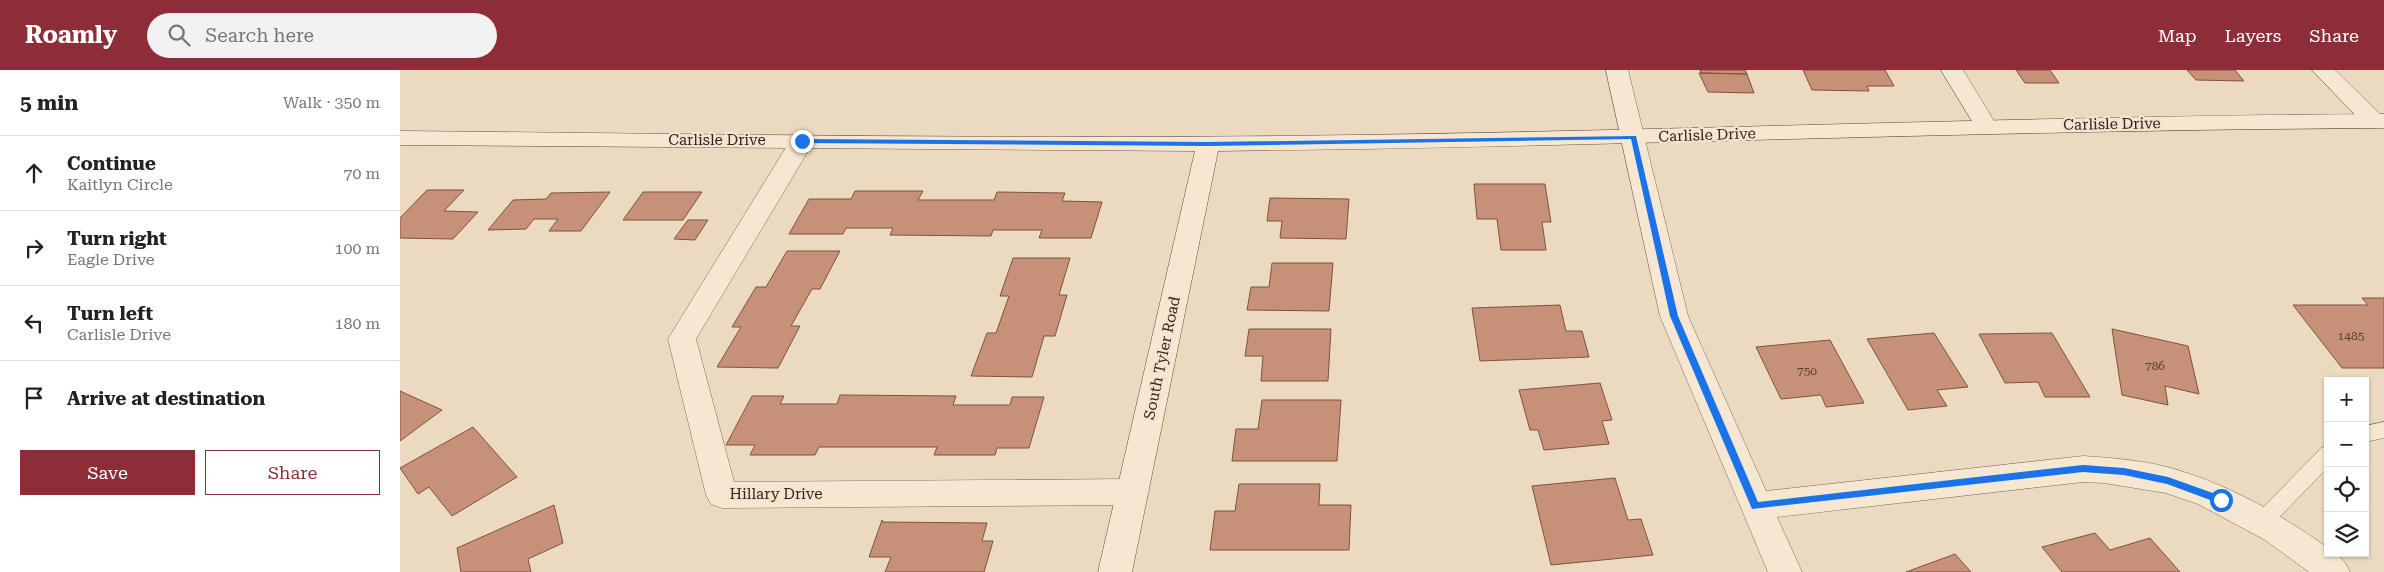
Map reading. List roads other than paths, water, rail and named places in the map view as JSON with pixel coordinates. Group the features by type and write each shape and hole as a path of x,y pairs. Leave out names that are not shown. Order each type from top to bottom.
{"street":[{"path":"1616,70 1634,137 1674,316 1785,572"},
{"path":"1952,70 1986,126"},
{"path":"2323,70 2379,121"},
{"name":"Carlisle Drive","path":"400,138 1208,144 1634,137 1986,126 2379,121"},
{"name":"Hillary Drive","path":"802,141 682,339 722,495 1133,492"},
{"name":"South Tyler Road","path":"1115,572 1208,144"},
{"path":"1756,506 2083,469 2124,472 2168,481 2221,500 2262,522 2320,561 2333,572"}],"lane":[{"path":"2369,433 2384,430"},
{"path":"2262,522 2324,458"}]}
